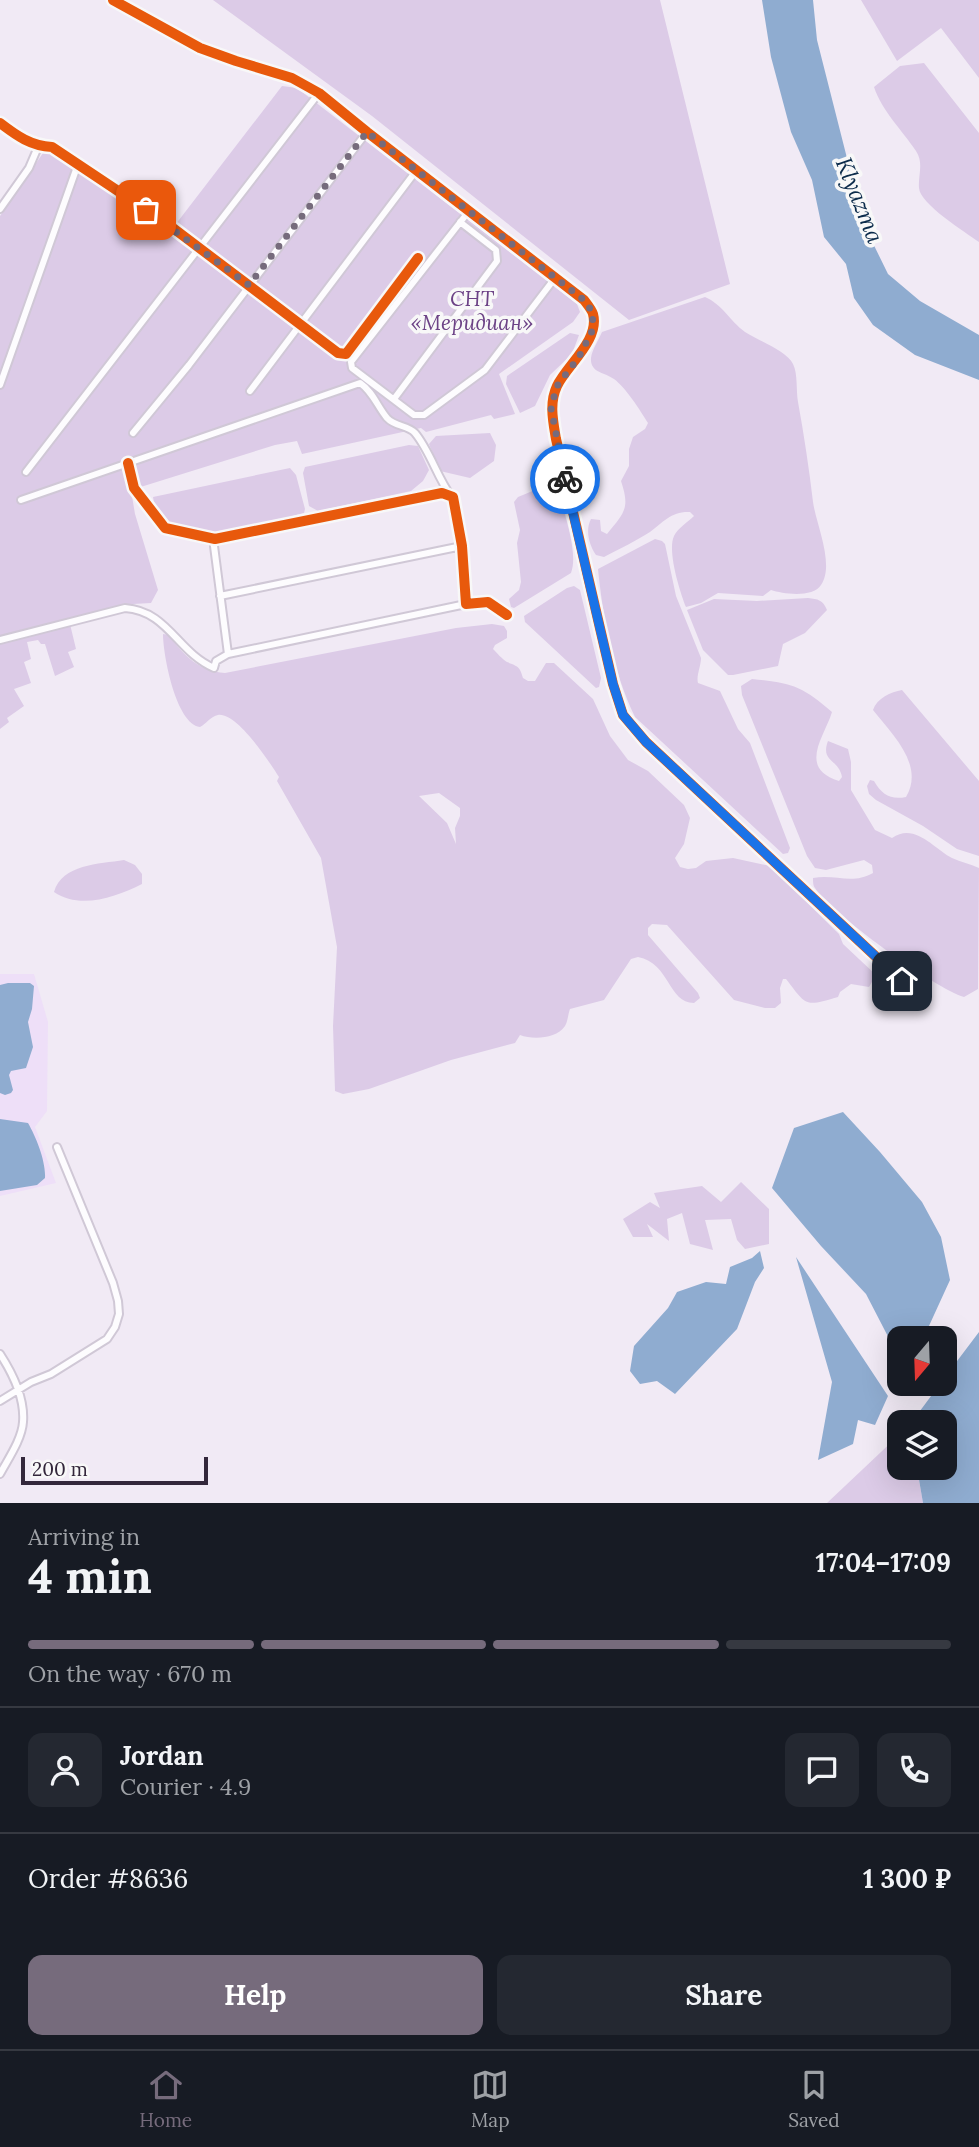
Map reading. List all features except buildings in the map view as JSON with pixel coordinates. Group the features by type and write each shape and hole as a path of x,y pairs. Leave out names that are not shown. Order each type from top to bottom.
{"street":[{"path":"113,0 200,48 292,78 319,93 584,300 593,313 592,331 579,357 557,386 551,408 601,633 623,715 646,742 902,981"},
{"path":"26,472 319,93"},
{"path":"0,123 38,147 52,148 169,225 338,353 346,354 418,258"},
{"path":"133,433 189,365 367,132"},
{"path":"0,209 29,168 38,147"},
{"path":"0,385 78,164"},
{"path":"250,391 416,171"},
{"path":"469,211 351,362 352,368 414,415 424,415 479,376 495,359 555,278"},
{"path":"394,399 497,261 496,250 460,222"},
{"path":"21,500 360,383 368,388 387,418 396,426 411,429 418,436 453,498 462,546 466,604"},
{"path":"128,463 134,488 165,528 215,539 442,493 453,498"},
{"path":"215,539 228,654"},
{"path":"220,596 462,546"},
{"path":"0,640 125,608 140,609 157,618 202,663 214,668 216,661 228,654 466,604 488,602 507,615"},
{"path":"0,1401 31,1382 51,1374 107,1339 119,1314 113,1283 57,1147"},
{"path":"0,1354 13,1374 23,1422 0,1474"}],"shaded area":[{"path":"0,974 34,974 48,1022 47,1111 35,1127 56,1183 0,1196"}],"green space":[{"path":"213,0 660,0 730,284 629,320 372,116"},
{"path":"861,0 979,0 979,78 941,28 897,61"},
{"path":"924,63 979,133 979,242 944,217 921,195 918,156 887,112 874,87 900,66"},
{"name":"СНТ «Меридиан»","path":"282,86 297,88 577,304 580,312 573,322 499,374 515,414 494,419 491,415 426,432 421,428 302,454 297,441 275,445 131,490 135,514 158,590 151,603 133,604 69,620 76,649 68,652 74,667 55,676 45,644 38,640 27,642 31,659 24,662 31,683 14,689 24,706 7,718 9,722 0,729 0,216 47,151 169,233"},
{"path":"705,297 745,332 785,355 795,368 813,502 826,567 821,585 811,592 790,594 771,590 763,596 718,593 701,603 686,607 675,572 672,543 678,530 694,516 690,512 673,515 650,532 604,557 596,555 590,542 588,528 591,519 600,520 601,531 607,534 622,515 625,498 621,481 629,466 629,449 633,437 645,429 648,423 619,383 593,367 591,358 602,332"},
{"path":"570,333 579,335 572,354 550,375 535,406 520,413 506,384 507,376"},
{"path":"490,433 496,445 494,461 470,478 440,471 429,444 436,436"},
{"path":"409,445 418,446 429,470 423,481 411,491 318,511 309,506 303,473 305,467"},
{"path":"290,468 296,475 304,513 251,527 210,533 191,532 175,526 162,516 153,500 153,497"},
{"path":"547,485 557,488 566,519 572,543 571,573 514,608 511,607 509,599 519,590 521,582 517,543 520,530 514,502 518,497"},
{"path":"655,539 665,544 676,596 701,658 698,683 720,691 738,729 750,743 790,848 788,853 783,854 635,717 627,699 610,644 598,569"},
{"path":"574,586 580,590 601,678 599,687 596,688 525,622 524,616"},
{"path":"808,598 820,601 827,610 805,633 783,644 778,666 733,675 728,675 703,650 687,610 714,599 757,601"},
{"path":"492,624 504,626 507,638 493,649 505,661 518,667 523,678 528,681 535,681 546,663 554,663 593,699 610,736 628,760 648,771 684,805 690,818 684,844 675,858 680,867 696,868 706,861 733,858 770,866 876,975 869,987 851,984 840,992 838,997 812,1003 798,995 786,979 783,979 780,988 781,1003 775,1008 734,1000 667,925 652,924 648,928 648,935 698,993 700,998 694,1003 679,997 657,967 638,957 631,959 604,1000 570,1009 565,1026 556,1034 538,1038 520,1035 515,1043 451,1060 369,1089 343,1094 335,1091 333,1026 337,947 321,858 277,781 279,777 261,750 243,730 226,716 215,716 200,727 184,714 168,672 163,634 169,635 186,656 200,666 225,673 456,628","holes":["439,793 460,808 455,828 456,844 447,823 419,796"]},
{"path":"752,679 796,687 832,712 820,741 816,760 826,775 839,781 842,777 840,771 826,753 828,741 848,749 851,790 875,830 892,838 900,834 916,835 952,858 979,868 978,989 964,997 931,980 861,931 814,887 813,878 858,878 873,873 872,865 864,860 826,870 815,868 807,856 742,695 741,686"},
{"path":"902,690 979,781 979,856 957,849 869,794 867,786 870,780 884,793 896,798 906,797 911,785 912,773 904,750 873,710 885,696"},
{"path":"124,860 135,865 142,874 142,884 98,900 75,900 54,892 58,883 73,871 93,864"},
{"path":"741,1182 769,1209 769,1244 745,1249 737,1240 731,1219 705,1220 713,1250 690,1244 682,1213 667,1219 669,1241 647,1224 653,1237 633,1237 623,1219 650,1202 660,1208 654,1193 702,1186 721,1202"},
{"path":"887,1446 887,1480 919,1480 923,1503 827,1503"}],"water":[{"path":"762,0 813,0 817,40 849,166 848,184 860,201 863,223 888,274 920,301 979,335 979,380 915,355 873,325 854,298 846,264 824,237 812,180 791,132 771,57"},
{"path":"30,983 34,986 28,1022 33,1047 26,1068 11,1071 9,1075 13,1090 5,1095 0,1093 0,985"},
{"path":"843,1112 922,1202 941,1237 950,1280 929,1326 887,1326 887,1335 866,1294 772,1188 794,1128"},
{"path":"0,1119 28,1123 44,1164 45,1178 37,1185 0,1191"},
{"path":"760,1251 764,1268 755,1282 737,1329 675,1394 657,1381 640,1384 630,1371 634,1346 668,1308 677,1292 706,1282 726,1284 730,1267 752,1258"},
{"path":"796,1257 888,1396 875,1425 858,1420 853,1444 818,1460 832,1382"},
{"path":"979,1332 979,1503 923,1503 919,1480 957,1480 957,1410 921,1410 931,1396 957,1396 957,1361"}],"cycle path":[{"path":"113,0 200,48 292,78 319,93 584,300 593,314 592,333 557,386 552,405 553,419 613,684 623,715 646,742 902,981"},
{"path":"0,123 24,140 52,147 169,225 338,353 346,354 418,258"},
{"path":"128,463 134,488 165,528 215,539 442,493 453,497 462,546 466,604 488,602 507,615"}],"way so far":[{"path":"146,210 249,285 367,132 584,300 593,313 592,331 579,357 557,386 551,408 565,479"}],"route":[{"path":"565,479 613,684 623,715 646,742 902,981"}],"water label":[{"name":"Klyazma","path":"860,200"}]}
